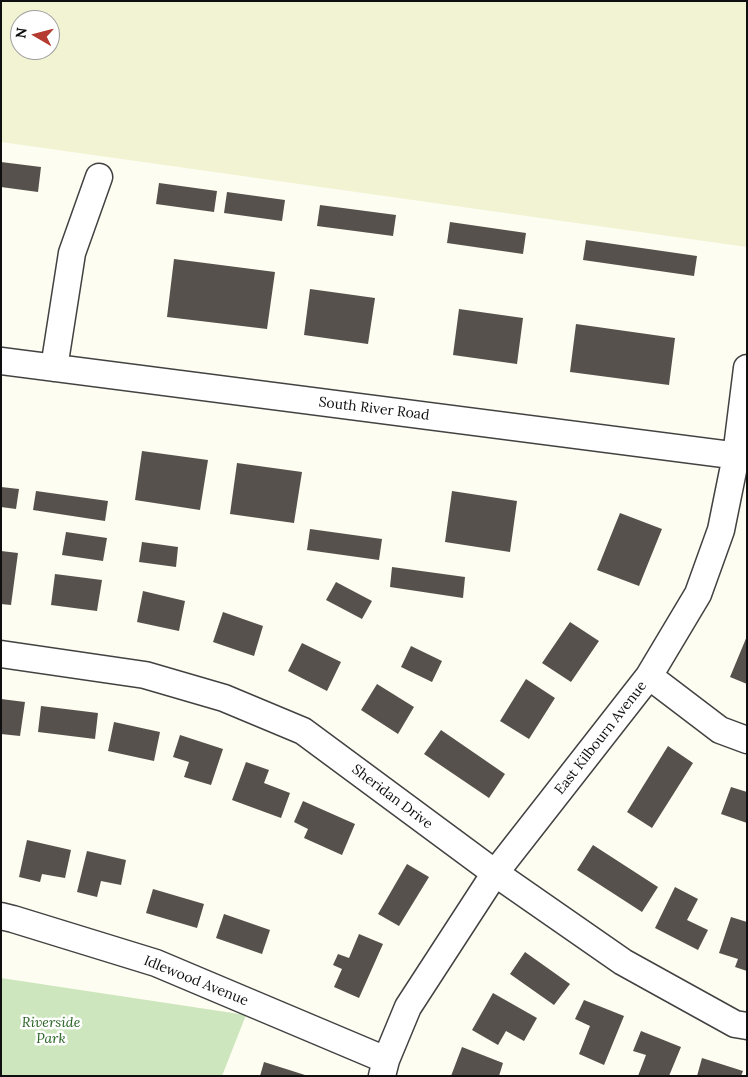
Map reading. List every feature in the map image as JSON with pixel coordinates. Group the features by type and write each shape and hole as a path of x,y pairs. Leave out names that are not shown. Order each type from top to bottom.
{"street":[{"path":"54,368 72,253 99,178"},
{"name":"South River Road","path":"1,361 741,456"},
{"name":"East Kilbourn Avenue","path":"384,1068 408,1007 495,873 649,676 698,594 721,530 741,456 747,368"},
{"name":"Sheridan Drive","path":"1,654 145,674 224,698 303,731 495,873 622,962 735,1024 747,1026"},
{"path":"649,676 720,730 747,740"},
{"name":"Idlewood Avenue","path":"1,916 156,963 384,1068"}],"green space":[{"path":"1,1 747,1 747,247 1,142"},
{"name":"Riverside Park","path":"1,978 246,1015 222,1076 1,1076"}],"building":[{"path":"1,162 41,167 38,192 1,187"},
{"path":"159,183 217,191 214,212 156,204"},
{"path":"227,192 285,200 282,221 224,213"},
{"path":"320,205 396,215 393,236 317,226"},
{"path":"450,222 526,233 523,254 447,243"},
{"path":"586,240 697,256 694,276 583,260"},
{"path":"174,259 275,272 267,329 167,317"},
{"path":"310,289 375,298 368,344 304,335"},
{"path":"459,309 523,318 517,364 453,355"},
{"path":"576,324 675,338 669,385 570,372"},
{"path":"142,451 208,460 200,510 135,500"},
{"path":"237,463 302,472 294,523 230,514"},
{"path":"1,487 19,489 16,509 1,507"},
{"path":"36,491 108,501 105,521 33,510"},
{"path":"452,491 517,501 510,552 445,542"},
{"path":"620,513 662,529 639,586 597,570"},
{"path":"310,529 382,539 379,560 307,550"},
{"path":"66,532 107,538 103,561 62,555"},
{"path":"142,542 178,547 176,567 139,562"},
{"path":"1,551 18,553 11,605 1,604"},
{"path":"392,567 465,577 463,598 390,587"},
{"path":"55,574 102,580 97,611 51,605"},
{"path":"336,582 372,601 362,619 326,600"},
{"path":"143,591 185,601 179,631 137,622"},
{"path":"223,612 263,626 254,656 213,642"},
{"path":"570,622 599,641 571,682 542,663"},
{"path":"747,636 747,684 730,677"},
{"path":"302,643 341,662 327,691 288,671"},
{"path":"411,646 442,661 432,682 401,667"},
{"path":"526,679 555,698 529,739 500,721"},
{"path":"377,684 414,707 398,734 361,710"},
{"path":"1,699 25,702 20,736 1,734"},
{"path":"41,706 98,713 95,739 38,732"},
{"path":"114,722 160,732 154,761 108,751"},
{"path":"441,730 505,774 489,798 424,754"},
{"path":"180,735 223,749 211,785 184,777 189,762 173,757"},
{"path":"668,746 693,763 652,828 627,812"},
{"path":"246,762 269,770 264,783 290,793 281,818 232,800"},
{"path":"731,787 747,792 747,823 721,814"},
{"path":"303,801 355,824 342,855 304,838 308,829 294,822"},
{"path":"27,840 71,850 65,878 42,874 40,882 19,877"},
{"path":"593,845 658,887 642,912 577,870"},
{"path":"87,851 126,860 121,885 101,881 97,897 77,892"},
{"path":"407,864 429,877 399,926 378,914"},
{"path":"675,887 698,899 687,920 708,930 698,950 655,928"},
{"path":"153,889 204,904 197,928 146,913"},
{"path":"224,914 270,930 262,954 216,938"},
{"path":"731,917 747,922 747,971 735,967 738,959 719,953"},
{"path":"359,934 383,944 359,998 334,987 342,969 333,965 338,954 349,958"},
{"path":"525,952 570,984 554,1005 510,974"},
{"path":"493,993 537,1018 524,1041 506,1031 498,1045 472,1030"},
{"path":"584,1000 624,1016 604,1065 579,1054 590,1026 575,1019"},
{"path":"641,1031 681,1047 669,1076 638,1076 646,1055 633,1051"},
{"path":"462,1047 503,1063 499,1076 451,1076"},
{"path":"702,1058 743,1071 741,1076 697,1076"},
{"path":"264,1062 305,1075 305,1076 260,1076"}]}
